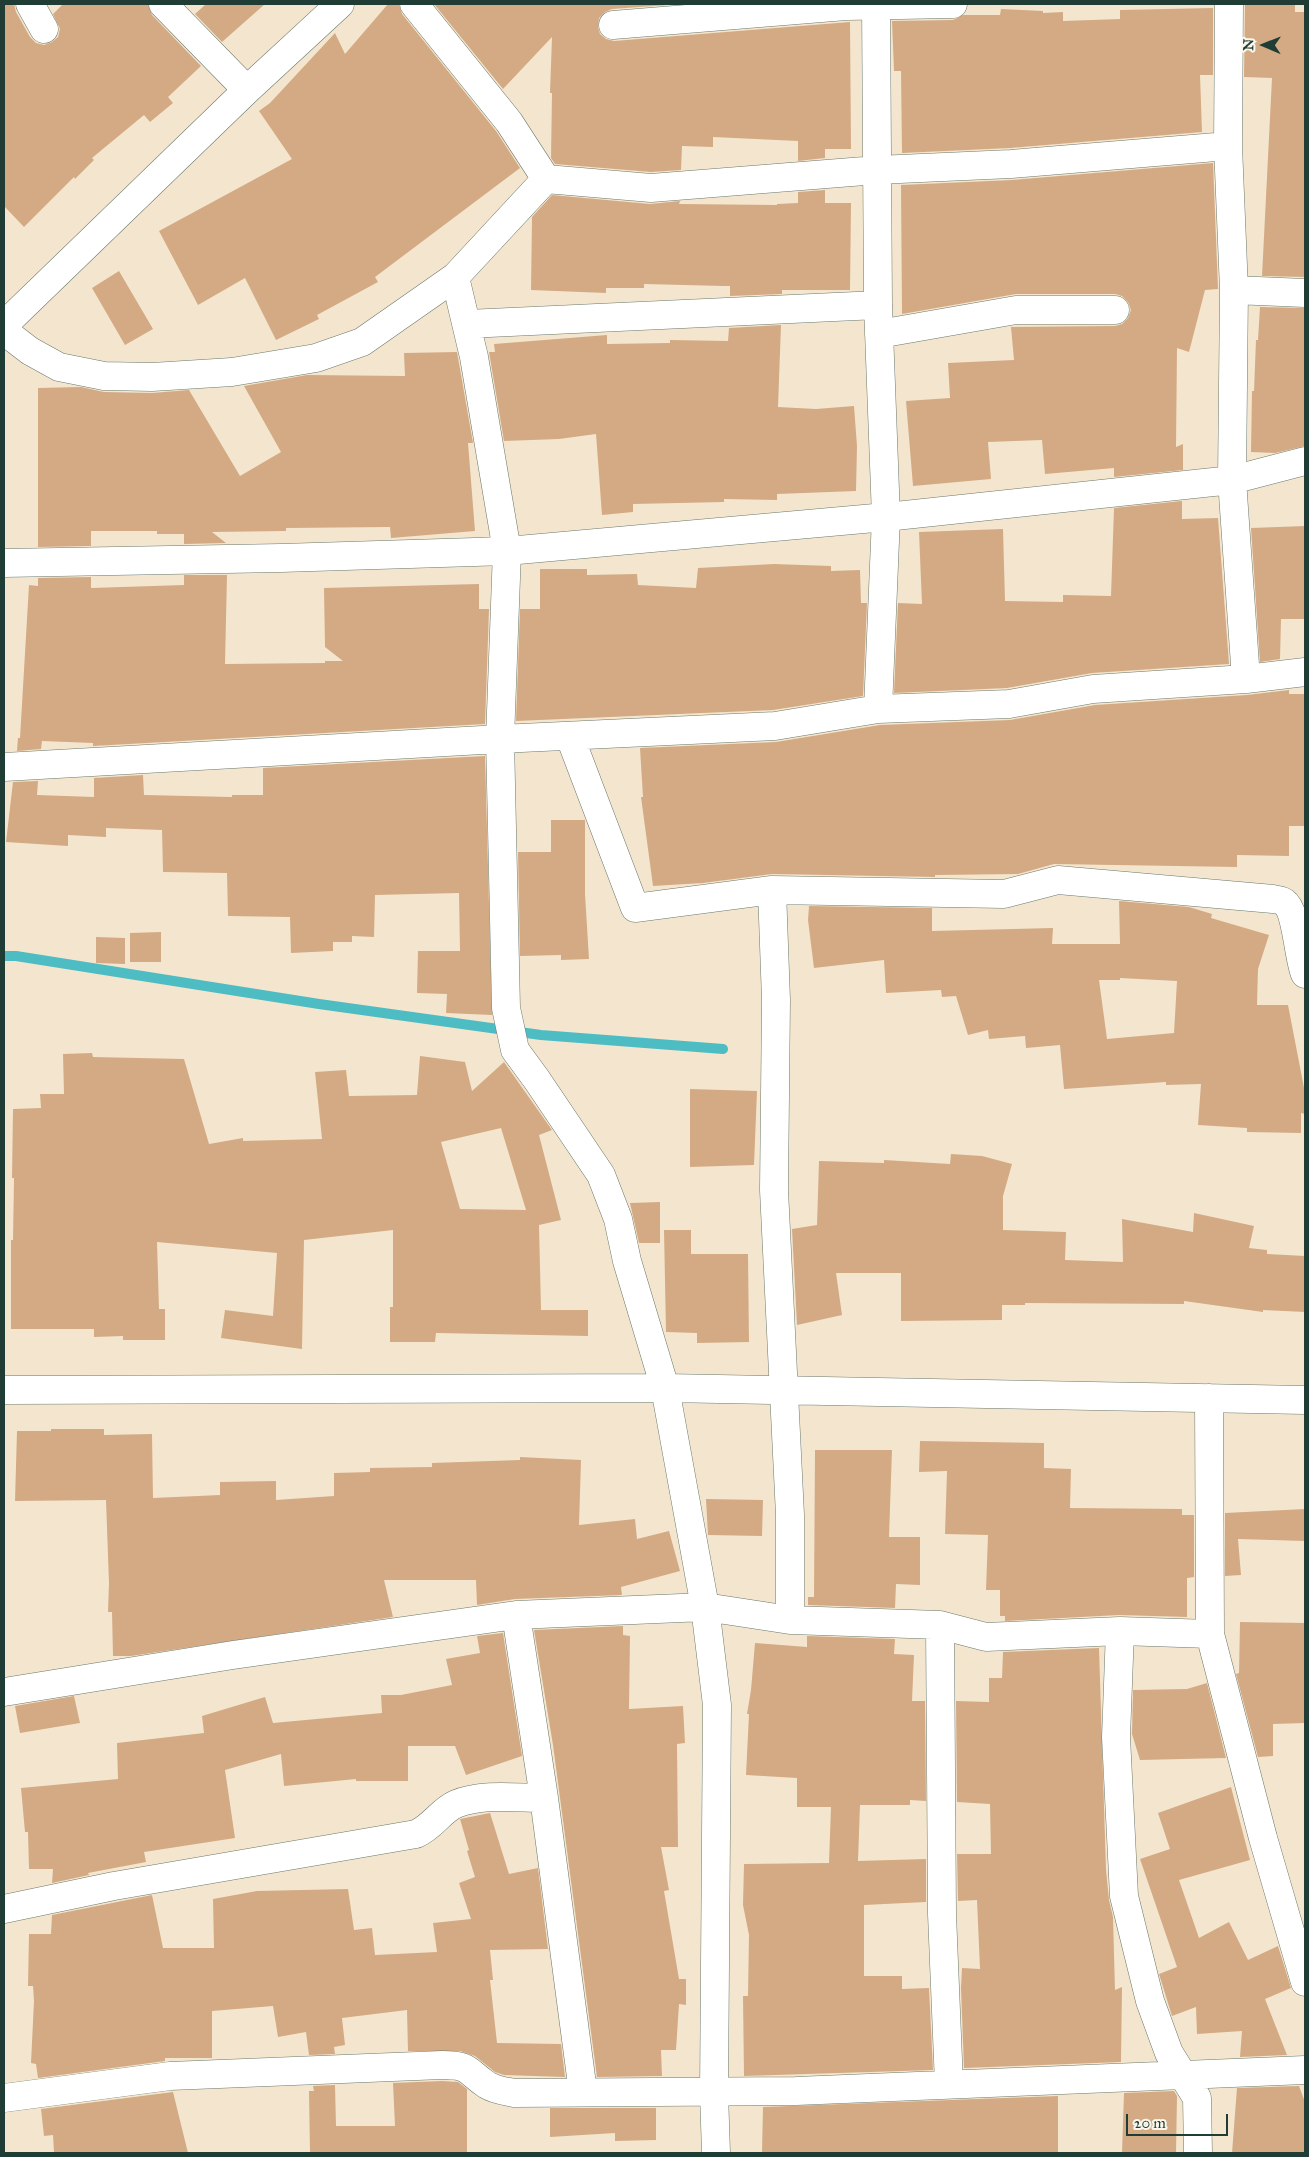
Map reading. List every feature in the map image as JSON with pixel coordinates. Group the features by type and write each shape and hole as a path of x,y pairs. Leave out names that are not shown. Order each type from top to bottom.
{"street":[{"path":"30,4 44,29"},
{"path":"163,4 246,90"},
{"path":"4,325 37,290 246,90 340,4"},
{"path":"414,4 509,122 546,179"},
{"path":"613,25 846,6 954,4"},
{"path":"1229,4 1228,146 1234,290 1232,480 1246,679"},
{"path":"876,5 878,305 886,517 878,709"},
{"path":"546,179 651,188 878,170 1012,164 1228,146"},
{"path":"4,331 30,351 59,367 95,374 152,377 232,372 316,358 362,342 455,276 546,179"},
{"path":"455,276 468,324 507,551 500,738 506,1008 515,1050 538,1080 601,1175 618,1219 627,1261 665,1388 706,1607 717,1705 714,2093 716,2153"},
{"path":"1234,290 1305,293"},
{"path":"468,324 878,305"},
{"path":"879,334 1016,310 1115,310"},
{"path":"4,563 281,558 507,551 886,517 1232,480 1305,461"},
{"path":"4,767 500,738 570,737 775,726 878,709 1010,704 1094,689 1246,679 1305,672"},
{"path":"570,737 635,908 772,890 1004,894 1058,880 1273,899 1284,901 1292,914 1301,964 1305,974"},
{"path":"772,890 776,1000 774,1190 790,1515 790,1620"},
{"path":"4,1390 665,1388 1305,1400"},
{"path":"1209,1398 1210,1634 1263,1838 1305,1982"},
{"path":"4,1692 234,1655 516,1615 706,1607 790,1620 940,1625 986,1637 1120,1631 1210,1634"},
{"path":"516,1615 544,1798 583,2092"},
{"path":"940,1625 942,1914 949,2084"},
{"path":"1120,1631 1116,1737 1124,1896 1150,2001 1169,2053 1197,2098 1198,2153"},
{"path":"4,1909 114,1886 416,1834 429,1828 440,1815 455,1804 472,1800 544,1798"},
{"path":"4,2098 170,2076 442,2065 459,2065 471,2071 487,2085 498,2090 514,2093 714,2093 1305,2070"}],"building":[{"path":"4,4 14,4 16,12 30,37 36,43 44,45 58,37 60,29 53,14 63,4 148,4 152,15 201,66 168,97 173,103 150,122 144,115 92,158 94,160 75,179 74,177 24,227 4,206"},
{"path":"206,4 265,4 222,42 195,14"},
{"path":"388,4 399,4 402,14 496,131 520,168 375,277 378,282 317,315 319,319 276,340 245,278 198,305 159,231 292,159 259,111 270,103 335,33 345,54"},
{"path":"434,4 681,4 612,9 605,12 599,18 598,27 600,34 606,39 614,41 850,22 851,149 825,149 825,158 798,161 798,141 713,137 713,147 682,146 681,170 651,172 555,164 551,158 552,93 550,93 552,37 503,89"},
{"path":"1245,4 1295,4 1295,12 1305,12 1305,277 1262,276 1272,78 1244,77"},
{"path":"1213,8 1213,75 1200,75 1202,132 1010,148 902,153 901,71 894,71 892,21 953,20 963,15 1000,15 1001,9 1043,11 1043,13 1063,12 1063,21 1120,19 1120,10"},
{"path":"1213,163 1218,289 1205,290 1189,352 1177,348 1176,447 1183,444 1183,470 1114,477 1114,468 1045,474 1042,440 988,442 991,479 913,486 906,401 950,398 948,363 1014,360 1011,327 1115,326 1122,324 1128,318 1131,310 1128,302 1122,296 1115,294 1016,294 902,314 901,185 1012,180"},
{"path":"825,190 825,203 851,203 850,290 782,290 782,294 730,296 730,286 644,284 644,288 606,288 606,293 531,290 532,217 552,195 650,204 680,201 679,204 777,205 798,203 798,192"},
{"path":"119,271 153,329 125,345 92,288"},
{"path":"1260,307 1305,308 1305,446 1275,453 1251,452 1252,391 1254,391 1256,340 1258,340"},
{"path":"781,325 778,407 816,409 854,406 857,446 856,491 777,494 777,500 724,499 724,502 633,504 633,512 602,515 596,434 559,439 504,441 489,352 495,352 494,344 607,335 607,344 670,343 670,340 728,341 729,328"},
{"path":"457,352 473,443 468,443 475,531 391,538 390,527 286,528 286,531 212,532 226,543 184,544 184,534 157,534 157,531 91,531 91,546 38,547 38,388 81,387 104,392 152,393 189,390 240,476 281,452 244,386 307,375 405,376 404,353"},
{"path":"1182,501 1182,519 1218,518 1229,664 1092,673 1007,688 894,693 898,603 922,604 919,532 1003,529 1005,601 1063,602 1063,595 1111,596 1114,508"},
{"path":"1305,526 1305,619 1281,619 1280,659 1260,662 1251,528"},
{"path":"774,564 831,566 831,571 860,570 861,603 867,603 863,696 773,710 516,721 520,609 540,609 540,569 587,569 587,575 637,574 638,585 696,588 698,568"},
{"path":"184,575 227,575 225,664 325,663 325,661 343,661 325,647 324,588 479,584 479,609 489,609 485,724 93,746 93,743 42,741 41,749 17,751 18,738 20,738 29,585 38,586 38,578 91,577 91,588 184,585"},
{"path":"1289,690 1289,694 1305,694 1305,826 1289,826 1289,856 1237,855 1237,867 1054,864 1018,874 935,875 935,877 772,874 703,883 653,886 641,797 643,797 640,748 776,742 880,725 1010,720 1095,705 1247,695"},
{"path":"485,756 492,1015 446,1013 447,994 417,993 418,951 460,951 459,893 375,895 374,937 352,936 352,942 333,942 333,951 291,953 290,917 228,916 227,873 163,872 162,830 106,828 106,837 68,835 68,846 6,842 13,782 38,781 37,795 94,797 94,778 143,775 144,795 232,797 232,795 263,795 263,768"},
{"path":"551,820 585,820 585,894 589,959 561,960 561,955 520,956 518,852 551,852"},
{"path":"1119,901 1189,907 1212,914 1211,918 1269,935 1258,969 1257,1005 1288,1005 1305,1093 1305,1114 1301,1113 1301,1133 1247,1132 1247,1128 1198,1125 1201,1084 1166,1085 1166,1082 1064,1089 1060,1045 1026,1048 1025,1036 989,1039 988,1030 968,1035 956,996 942,997 941,990 886,993 884,960 814,968 808,920 809,906 932,908 932,931 1053,928 1052,944 1120,944","holes":["1120,978 1177,981 1174,1033 1107,1039 1099,980 1120,980"]},
{"path":"161,932 161,962 130,962 130,933"},
{"path":"96,937 125,938 125,964 96,963"},
{"path":"92,1053 93,1057 184,1059 209,1144 243,1138 243,1141 322,1139 315,1072 346,1070 349,1096 417,1095 420,1056 465,1062 472,1091 504,1062 552,1130 539,1135 561,1220 539,1225 541,1310 588,1310 588,1336 436,1333 435,1342 390,1342 390,1307 393,1307 393,1230 304,1240 302,1349 221,1338 225,1310 273,1316 277,1253 157,1242 159,1309 165,1309 165,1340 123,1340 123,1336 94,1337 94,1329 11,1329 11,1240 13,1240 14,1178 12,1178 13,1109 41,1108 40,1094 64,1094 63,1054","holes":["501,1128 526,1210 460,1209 441,1142"]},
{"path":"690,1089 757,1091 754,1165 690,1167"},
{"path":"951,1154 982,1156 1012,1164 1003,1196 1003,1230 1066,1232 1065,1260 1123,1262 1122,1219 1193,1232 1194,1213 1254,1226 1249,1248 1267,1250 1267,1254 1305,1256 1305,1312 1263,1310 1263,1312 1184,1301 1184,1304 1025,1303 1025,1305 1002,1305 1002,1320 901,1321 901,1273 836,1273 842,1315 797,1325 792,1229 817,1225 819,1161 884,1163 884,1160 950,1164"},
{"path":"660,1202 660,1243 639,1243 630,1203"},
{"path":"664,1230 691,1230 691,1254 748,1254 749,1342 697,1343 697,1333 666,1332"},
{"path":"51,1429 104,1429 104,1435 152,1434 153,1498 220,1495 220,1482 276,1481 276,1500 334,1496 334,1473 370,1472 370,1468 432,1467 432,1463 520,1460 520,1457 581,1460 579,1525 635,1519 637,1539 669,1531 680,1571 621,1587 622,1595 515,1599 477,1605 476,1580 384,1580 393,1617 131,1656 113,1656 112,1612 108,1612 109,1583 106,1500 15,1501 17,1431 51,1431"},
{"path":"920,1441 1044,1443 1044,1468 1071,1469 1070,1508 1182,1509 1182,1515 1194,1515 1194,1577 1187,1578 1187,1617 1119,1615 1005,1621 1005,1616 1000,1616 1000,1590 986,1590 988,1535 945,1534 947,1471 919,1472"},
{"path":"815,1450 892,1450 889,1537 920,1537 920,1585 896,1584 895,1608 808,1605 808,1597 814,1597"},
{"path":"706,1499 763,1500 762,1536 708,1535"},
{"path":"1305,1509 1305,1541 1238,1539 1241,1575 1225,1576 1225,1513"},
{"path":"1240,1622 1305,1623 1305,1723 1273,1724 1273,1756 1258,1757 1236,1674 1239,1673"},
{"path":"623,1626 623,1635 630,1636 629,1709 683,1706 685,1743 677,1744 678,1847 661,1847 669,1890 664,1891 679,1979 686,1979 686,2005 679,2004 676,2050 661,2050 662,2076 597,2077 553,1745 534,1630"},
{"path":"503,1633 522,1756 466,1775 455,1746 408,1746 408,1781 356,1781 356,1779 284,1786 281,1754 225,1770 235,1838 144,1852 146,1862 88,1873 89,1875 52,1883 53,1869 29,1869 28,1832 25,1832 21,1788 118,1779 117,1743 204,1733 202,1716 265,1697 273,1723 382,1713 381,1695 401,1695 452,1685 446,1659 480,1653 477,1636"},
{"path":"807,1636 895,1639 894,1654 914,1655 912,1701 925,1701 926,1801 910,1800 910,1805 860,1805 858,1861 926,1859 926,1902 864,1905 864,1976 902,1976 902,1989 929,1988 933,2070 744,2076 743,1996 748,1996 749,1935 743,1905 744,1864 829,1863 831,1807 797,1807 797,1778 746,1775 749,1714 747,1714 755,1643 807,1647"},
{"path":"1099,1648 1106,1870 1113,1917 1115,1990 1122,1987 1121,2062 964,2068 962,1968 980,1969 977,1900 958,1901 957,1854 991,1854 990,1804 957,1802 956,1701 989,1702 989,1678 1002,1678 1003,1652"},
{"path":"1207,1683 1226,1758 1140,1760 1132,1734 1133,1690 1187,1689"},
{"path":"74,1696 80,1723 20,1733 15,1706"},
{"path":"1231,1787 1250,1860 1179,1880 1199,1938 1229,1922 1248,1960 1278,1946 1291,1988 1265,1999 1287,2055 1240,2057 1242,2031 1197,2034 1196,2007 1172,2016 1159,1974 1177,1967 1140,1859 1170,1849 1158,1813"},
{"path":"490,1813 509,1874 538,1868 548,1949 490,1950 493,1980 490,1980 497,2043 561,2044 565,2077 504,2075 495,2072 475,2056 460,2051 408,2051 407,2010 342,2018 345,2045 334,2047 335,2054 309,2055 306,2032 278,2037 273,2006 212,2011 212,2058 165,2058 165,2061 38,2078 36,2064 31,2063 34,2001 33,1986 28,1986 29,1934 51,1934 52,1915 152,1895 163,1948 214,1948 213,1899 257,1891 348,1889 354,1930 372,1928 375,1955 437,1952 433,1923 471,1919 459,1883 475,1877 460,1819"},
{"path":"458,2082 467,2089 467,2153 310,2153 309,2091 314,2091 313,2086 335,2085 336,2126 395,2126 393,2083"},
{"path":"1299,2086 1305,2102 1305,2153 1232,2153 1237,2088"},
{"path":"1174,2091 1177,2096 1176,2153 1122,2153 1124,2093"},
{"path":"173,2092 188,2153 54,2153 53,2135 44,2136 41,2109"},
{"path":"1058,2096 1058,2153 762,2153 763,2107"},
{"path":"550,2108 656,2108 656,2140 615,2141 615,2133 550,2137"}],"waterway":[{"path":"4,956 16,956 319,1004 541,1035 723,1049"}]}
